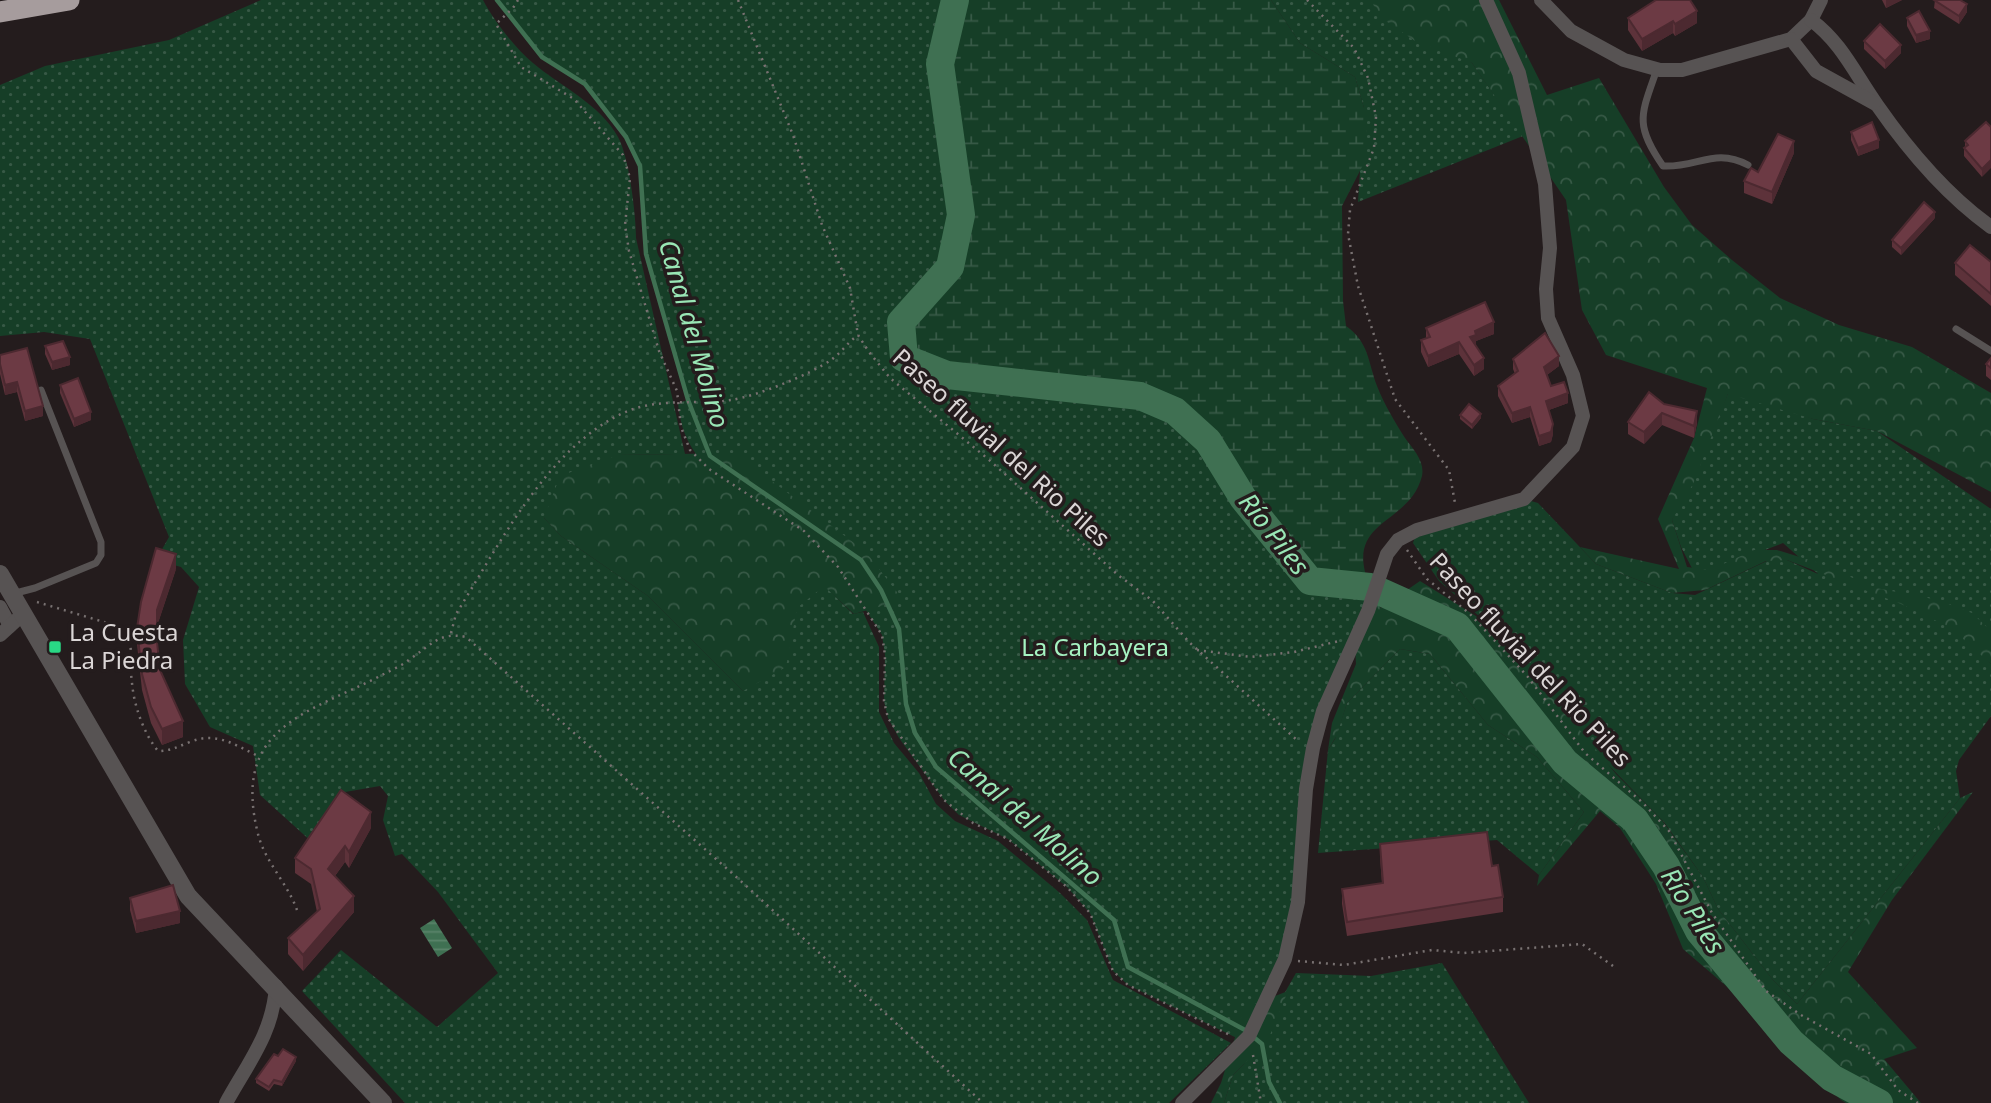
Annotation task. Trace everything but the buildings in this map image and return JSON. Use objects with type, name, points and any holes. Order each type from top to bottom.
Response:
[{"type":"highway","points":[[23,8],[52,0]]},
{"type":"highway","points":[[0,12],[69,0]]},
{"type":"street","points":[[1182,1103],[1249,1036],[1284,959],[1298,902],[1306,789],[1313,748],[1323,711],[1368,611],[1387,554],[1398,540],[1417,530],[1524,499],[1573,447],[1583,416],[1573,375],[1548,318],[1546,289],[1550,248],[1545,184],[1519,73],[1486,0]]},
{"type":"street","points":[[1541,0],[1572,31],[1624,60],[1657,69],[1682,70],[1791,39],[1811,20],[1821,0]]},
{"type":"street","points":[[1811,20],[1832,35],[1876,104],[1958,203],[1991,227]]},
{"type":"street","points":[[1791,39],[1816,71],[1876,104]]},
{"type":"street","points":[[0,574],[10,613],[188,896],[276,986],[383,1103]]},
{"type":"street","points":[[226,1103],[268,1030],[274,1012],[276,986]]},
{"type":"lane","points":[[1657,69],[1641,119],[1646,142],[1663,166],[1679,167],[1711,158],[1732,156],[1748,165]]},
{"type":"lane","points":[[1956,328],[1991,351]]},
{"type":"lane","points":[[10,613],[35,588],[96,563],[101,555],[101,542],[41,390]]},
{"type":"path","points":[[517,0],[513,8],[501,17],[496,28],[520,67],[573,99],[609,136],[628,164],[631,191],[625,225],[629,251],[659,351],[677,391],[681,427],[690,450],[709,469],[804,531],[838,567],[874,620],[885,655],[884,701],[888,718],[944,800],[973,823],[1008,839],[1067,887],[1090,913],[1114,971],[1128,985],[1249,1036],[1261,1103]]},
{"type":"path","name":"Paseo fluvial del Rio Piles","points":[[738,0],[793,135],[822,225],[850,288],[858,335],[890,378],[988,459],[1118,575],[1153,601],[1197,650],[1301,744],[1313,748]]},
{"type":"path","points":[[1307,0],[1353,48],[1368,78],[1376,117],[1374,148],[1350,211],[1348,234],[1358,286],[1395,399],[1449,470],[1457,517]]},
{"type":"path","points":[[451,634],[456,614],[529,499],[562,459],[592,432],[620,414],[644,405],[733,400],[784,382],[831,360],[858,335]]},
{"type":"path","name":"Paseo fluvial del Rio Piles","points":[[1398,540],[1427,579],[1470,614],[1528,677],[1585,753],[1643,803],[1669,831],[1712,914],[1766,991],[1801,1015],[1871,1054],[1898,1090],[1918,1103]]},
{"type":"path","points":[[10,613],[42,601],[124,628],[130,637],[135,703],[151,743],[158,751],[170,751],[208,736],[225,740],[258,756]]},
{"type":"path","points":[[297,910],[291,892],[258,835],[254,778],[258,756],[271,738],[293,719],[409,661],[435,640],[451,634],[466,637],[744,883],[983,1103]]},
{"type":"path","points":[[1197,650],[1251,657],[1294,652],[1356,638]]},
{"type":"path","points":[[1284,959],[1344,965],[1432,950],[1464,953],[1582,944],[1613,966]]},
{"type":"green space","points":[[261,0],[483,0],[505,34],[526,57],[590,105],[610,125],[622,146],[629,171],[636,238],[685,454],[619,455],[544,518],[561,536],[648,596],[743,691],[795,603],[824,585],[853,614],[863,612],[879,647],[879,712],[894,743],[919,773],[936,804],[955,821],[998,841],[1060,893],[1087,920],[1113,980],[1231,1043],[1169,1103],[405,1103],[302,991],[341,950],[437,1027],[498,973],[438,892],[402,854],[395,856],[383,820],[388,796],[380,786],[345,792],[313,843],[260,795],[253,746],[210,727],[185,684],[183,640],[199,587],[181,567],[156,560],[169,537],[90,339],[44,332],[0,336],[0,85],[45,66],[169,40]]},
{"type":"green space","name":"La Carbayera","points":[[497,0],[955,0],[940,64],[961,215],[950,267],[901,322],[1046,388],[1140,396],[1175,411],[1208,441],[1243,498],[1260,516],[1370,587],[1323,711],[1286,954],[1245,1042],[1128,985],[1113,971],[1090,913],[1067,887],[1008,839],[959,815],[944,800],[899,738],[888,718],[884,701],[885,655],[882,635],[838,567],[709,469],[687,439],[678,403],[688,400],[646,254],[640,166],[626,137],[585,84],[542,57]]},
{"type":"green space","points":[[955,0],[1271,0],[1300,43],[1355,77],[1367,118],[1365,161],[1342,206],[1343,301],[1346,326],[1364,346],[1383,399],[1422,465],[1422,476],[1415,493],[1371,535],[1364,548],[1364,565],[1370,587],[1310,581],[1243,498],[1208,441],[1175,411],[1140,396],[947,375],[904,358],[901,322],[950,267],[961,215],[940,64]]},
{"type":"green space","points":[[1271,0],[1373,0],[1472,63],[1523,136],[1358,202],[1364,108],[1355,77],[1300,43]]},
{"type":"green space","points":[[1370,0],[1499,0],[1547,95],[1599,78],[1664,187],[1692,225],[1732,260],[1780,298],[1839,325],[1912,347],[1991,393],[1991,492],[1877,431],[1813,419],[1728,394],[1693,484],[1672,520],[1687,567],[1710,570],[1754,550],[1777,550],[1816,562],[1876,588],[1938,600],[1972,613],[1991,631],[1991,664],[1951,628],[1901,604],[1787,560],[1766,561],[1705,590],[1672,593],[1596,564],[1580,547],[1679,569],[1658,519],[1694,438],[1707,388],[1606,355],[1582,310],[1566,200],[1472,63],[1415,41],[1383,19]]},
{"type":"green space","points":[[1748,393],[1813,419],[1877,431],[1991,509],[1991,648],[1954,622],[1991,664],[1991,716],[1959,760],[1956,771],[1960,798],[1797,1004],[1773,980],[1718,909],[1703,877],[1664,822],[1586,742],[1539,681],[1487,623],[1439,581],[1413,543],[1417,530],[1524,499],[1538,503],[1596,564],[1672,593],[1695,595],[1769,560],[1787,560],[1818,574],[1783,543],[1696,576],[1681,547],[1672,520],[1728,394]]},
{"type":"green space","points":[[735,453],[866,552],[903,600],[854,614],[824,586],[797,608],[786,667],[743,691],[648,596],[561,536],[544,518],[560,476],[618,455]]},
{"type":"green space","points":[[1420,581],[1487,623],[1542,684],[1616,774],[1661,819],[1703,877],[1718,909],[1773,980],[1797,1004],[1960,798],[1973,792],[1892,900],[1848,972],[1917,1048],[1884,1059],[1921,1103],[1846,1103],[1841,1100],[1725,985],[1683,949],[1656,884],[1620,828],[1600,811],[1537,886],[1539,875],[1584,812],[1537,757],[1488,725],[1430,654],[1400,649],[1347,703],[1337,735],[1328,750],[1332,723],[1356,664],[1355,646],[1370,587],[1381,608]]},
{"type":"green space","points":[[1400,649],[1430,654],[1488,725],[1537,757],[1584,812],[1539,875],[1497,840],[1318,853],[1328,750],[1335,739],[1347,703]]},
{"type":"green space","points":[[1442,963],[1529,1103],[1224,1103],[1233,1075],[1244,1064],[1296,973],[1371,976]]},
{"type":"green space","points":[[1288,991],[1268,1040],[1233,1075],[1224,1103],[1211,1103],[1221,1083],[1244,1008]]},
{"type":"shaded area","points":[[434,919],[452,948],[438,957],[420,928]]},
{"type":"waterway","name":"Canal del Molino","points":[[497,0],[542,57],[585,84],[626,137],[640,166],[646,254],[688,400],[710,456],[861,560],[881,590],[899,629],[906,704],[915,733],[936,767],[1114,920],[1128,967],[1245,1030],[1262,1044],[1269,1082],[1280,1103]]},
{"type":"waterway","name":"Río Piles","points":[[955,0],[940,64],[961,215],[950,267],[901,322],[904,358],[947,375],[1140,396],[1175,411],[1208,441],[1243,498],[1310,581],[1370,587],[1457,626],[1565,762],[1635,820],[1666,866],[1699,931],[1791,1042],[1832,1078],[1879,1103]]},
{"type":"place","name":"La Cuesta La Piedra","points":[[55,647]]}]
